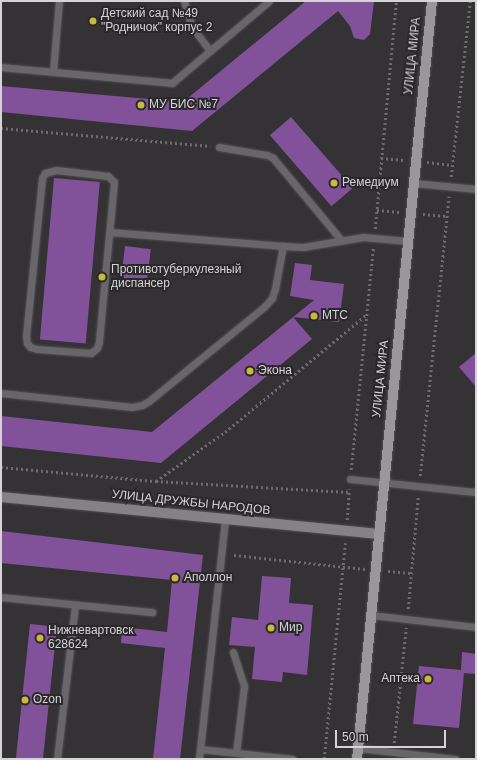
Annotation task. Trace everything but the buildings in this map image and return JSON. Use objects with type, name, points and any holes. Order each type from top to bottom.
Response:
[{"type":"main road","name":"УЛИЦА МИРА","points":[[357,759],[432,1]]},
{"type":"street","name":"УЛИЦА ДРУЖБЫ НАРОДОВ","points":[[1,497],[379,534]]},
{"type":"lane","points":[[52,72],[59,1]]},
{"type":"lane","points":[[184,1],[192,27],[210,51]]},
{"type":"lane","points":[[1,67],[172,83],[269,1]]},
{"type":"lane","points":[[219,147],[267,155],[273,158],[341,240]]},
{"type":"lane","points":[[56,170],[108,176],[112,178],[115,186],[110,232],[99,342],[97,348],[91,353],[84,354],[30,347],[27,343],[26,336],[42,178],[46,173],[56,170]]},
{"type":"lane","points":[[414,183],[476,189]]},
{"type":"lane","points":[[110,232],[303,247],[341,240],[374,237],[408,241]]},
{"type":"lane","points":[[1,393],[132,407],[142,405],[150,401],[264,307],[276,289],[283,246]]},
{"type":"lane","points":[[350,479],[476,492]]},
{"type":"lane","points":[[199,759],[225,520]]},
{"type":"lane","points":[[1,597],[152,612]]},
{"type":"lane","points":[[58,759],[75,605]]},
{"type":"lane","points":[[371,616],[476,627]]},
{"type":"lane","points":[[233,652],[244,686],[236,753]]},
{"type":"lane","points":[[358,748],[393,752],[408,756],[455,759]]},
{"type":"lane","points":[[200,749],[292,759]]},
{"type":"path","points":[[324,759],[396,1]]},
{"type":"path","points":[[393,752],[419,486],[470,1]]},
{"type":"path","points":[[1,128],[219,147]]},
{"type":"path","points":[[156,481],[225,432],[367,314]]},
{"type":"path","points":[[1,467],[156,481],[349,492]]},
{"type":"path","points":[[234,555],[411,573]]},
{"type":"place","name":"Детский сад №49 \"Родничок\" корпус 2","points":[[93,21]]},
{"type":"place","name":"МУ БИС №7","points":[[141,105]]},
{"type":"place","name":"Ремедиум","points":[[334,183]]},
{"type":"place","name":"Противотуберкулезный диспансер","points":[[102,277]]},
{"type":"place","name":"МТС","points":[[314,316]]},
{"type":"place","name":"Экона","points":[[250,371]]},
{"type":"place","name":"Аполлон","points":[[175,578]]},
{"type":"place","name":"Мир","points":[[271,628]]},
{"type":"place","name":"Нижневартовск 628624","points":[[40,638]]},
{"type":"place","name":"Аптека","points":[[428,679]]},
{"type":"place","name":"Ozon","points":[[25,700]]}]
